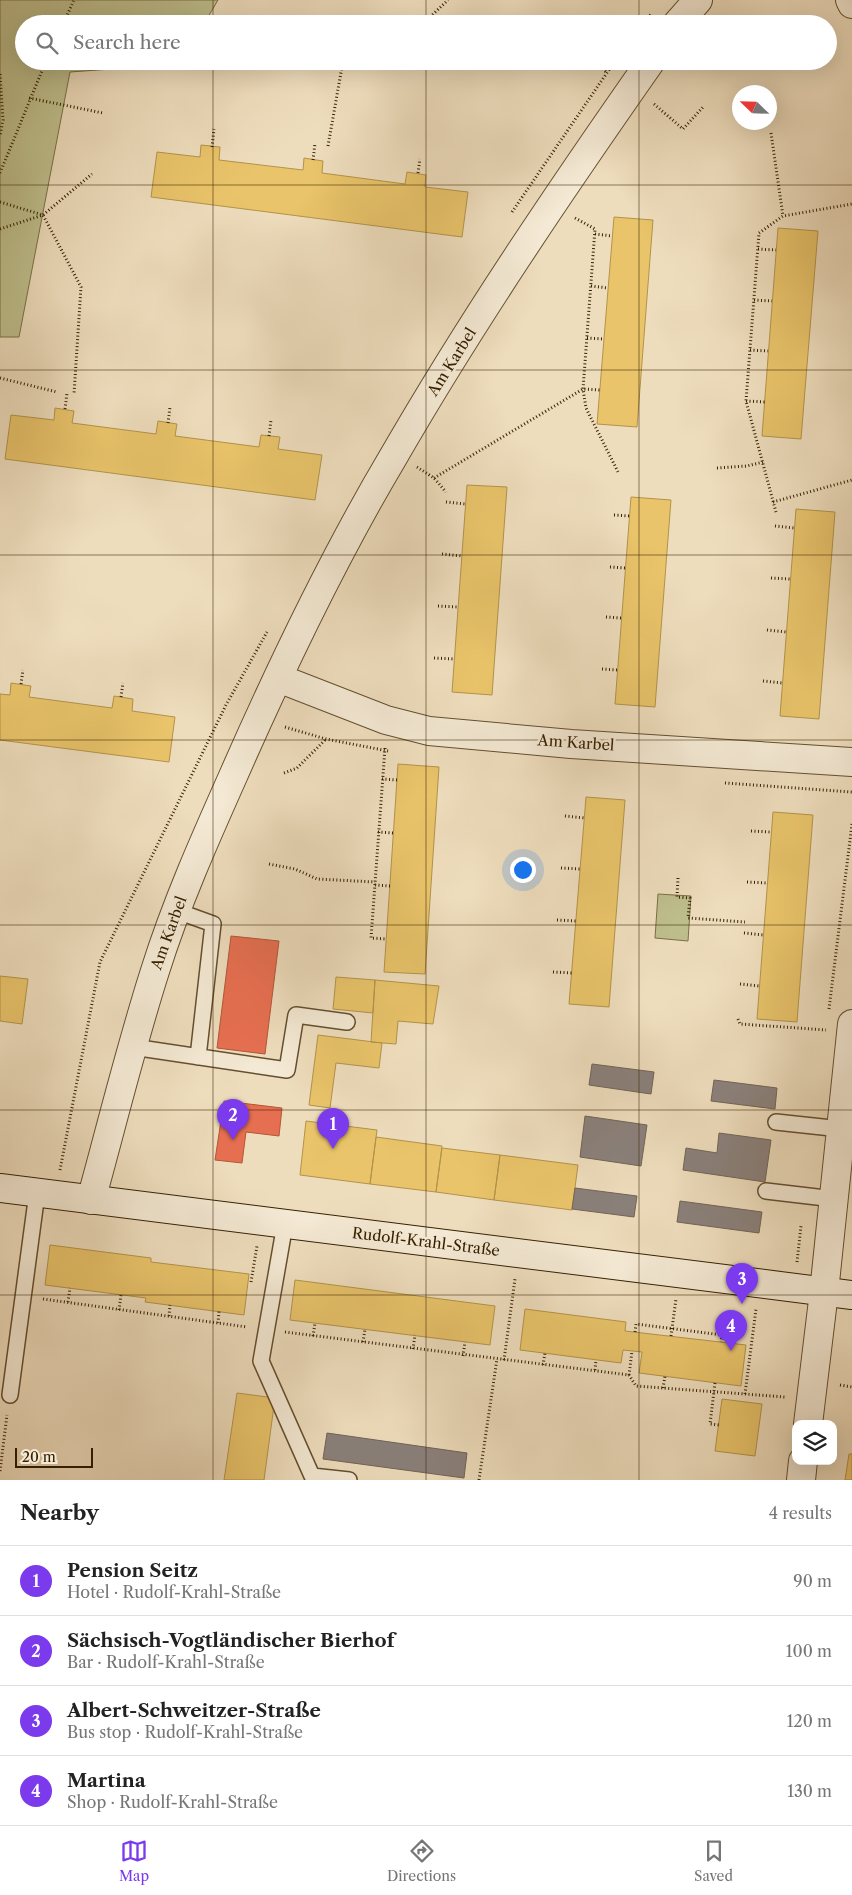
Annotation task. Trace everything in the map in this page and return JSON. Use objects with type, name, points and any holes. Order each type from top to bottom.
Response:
[{"type":"street","points":[[685,15],[698,0]]},
{"type":"street","name":"Am Karbel","points":[[91,1200],[155,971],[177,912],[230,782],[325,581],[391,459],[551,204],[645,70]]},
{"type":"street","name":"Am Karbel","points":[[278,678],[386,720],[429,731],[542,741],[852,762]]},
{"type":"street","points":[[808,1420],[841,1130],[839,1027]]},
{"type":"street","name":"Rudolf-Krahl-Straße","points":[[0,1188],[852,1295]]},
{"type":"street","points":[[800,1480],[802,1465]]},
{"type":"lane","points":[[177,912],[213,924],[198,1057]]},
{"type":"lane","points":[[133,1047],[287,1070],[296,1015],[347,1022]]},
{"type":"lane","points":[[776,1122],[841,1130]]},
{"type":"lane","points":[[766,1192],[834,1199]]},
{"type":"lane","points":[[10,1395],[23,1297],[46,1194]]},
{"type":"lane","points":[[285,1224],[261,1361],[312,1476],[349,1480]]},
{"type":"path","points":[[67,15],[74,0]]},
{"type":"path","points":[[432,15],[448,0]]},
{"type":"path","points":[[0,173],[42,70]]},
{"type":"path","points":[[328,146],[341,70]]},
{"type":"path","points":[[603,70],[606,73]]},
{"type":"path","points":[[0,74],[2,120],[0,136]]},
{"type":"path","points":[[634,86],[683,129],[704,106]]},
{"type":"path","points":[[29,98],[103,113]]},
{"type":"path","points":[[212,146],[214,129]]},
{"type":"path","points":[[771,134],[784,216]]},
{"type":"path","points":[[313,160],[315,144]]},
{"type":"path","points":[[418,173],[420,159]]},
{"type":"path","points":[[0,229],[43,215],[92,174]]},
{"type":"path","points":[[0,202],[43,215],[81,286],[74,394]]},
{"type":"path","points":[[551,204],[595,229],[583,389],[586,408],[618,472]]},
{"type":"path","points":[[776,512],[746,401],[760,233],[784,216],[852,204]]},
{"type":"path","points":[[595,234],[612,236]]},
{"type":"path","points":[[758,249],[776,250]]},
{"type":"path","points":[[591,286],[608,288]]},
{"type":"path","points":[[754,300],[772,301]]},
{"type":"path","points":[[587,338],[604,339]]},
{"type":"path","points":[[750,350],[768,351]]},
{"type":"path","points":[[0,378],[57,392]]},
{"type":"path","points":[[434,478],[583,389],[600,390]]},
{"type":"path","points":[[65,409],[67,393]]},
{"type":"path","points":[[746,401],[765,402]]},
{"type":"path","points":[[168,423],[170,407]]},
{"type":"path","points":[[269,436],[271,420]]},
{"type":"path","points":[[391,459],[416,466],[434,478],[446,492]]},
{"type":"path","points":[[717,468],[747,466],[763,462]]},
{"type":"path","points":[[773,502],[852,480]]},
{"type":"path","points":[[446,502],[465,504]]},
{"type":"path","points":[[614,515],[630,516]]},
{"type":"path","points":[[775,526],[794,528]]},
{"type":"path","points":[[442,554],[462,556]]},
{"type":"path","points":[[610,567],[625,568]]},
{"type":"path","points":[[771,578],[790,579]]},
{"type":"path","points":[[438,606],[458,607]]},
{"type":"path","points":[[606,617],[622,618]]},
{"type":"path","points":[[767,630],[786,632]]},
{"type":"path","points":[[434,658],[455,659]]},
{"type":"path","points":[[602,669],[618,670]]},
{"type":"path","points":[[21,684],[23,670]]},
{"type":"path","points":[[763,681],[782,683]]},
{"type":"path","points":[[121,697],[123,683]]},
{"type":"path","points":[[386,720],[371,938],[386,939]]},
{"type":"path","points":[[284,773],[297,768],[326,739]]},
{"type":"path","points":[[382,779],[398,780]]},
{"type":"path","points":[[565,816],[584,818]]},
{"type":"path","points":[[751,831],[771,832]]},
{"type":"path","points":[[378,832],[394,833]]},
{"type":"path","points":[[268,864],[295,869],[317,879],[390,886]]},
{"type":"path","points":[[561,868],[580,869]]},
{"type":"path","points":[[678,878],[677,897],[690,898],[688,918],[745,922]]},
{"type":"path","points":[[747,882],[767,883]]},
{"type":"path","points":[[557,920],[576,921]]},
{"type":"path","points":[[744,933],[763,935]]},
{"type":"path","points":[[46,1194],[100,962]]},
{"type":"path","points":[[552,972],[572,973]]},
{"type":"path","points":[[740,984],[760,986]]},
{"type":"path","points":[[738,1019],[740,1024],[839,1027]]},
{"type":"path","points":[[671,1336],[679,1273]]},
{"type":"path","points":[[68,1303],[70,1288]]},
{"type":"path","points":[[504,1360],[514,1288]]},
{"type":"path","points":[[119,1310],[121,1295]]},
{"type":"path","points":[[23,1297],[463,1356],[629,1375]]},
{"type":"path","points":[[169,1316],[170,1305]]},
{"type":"path","points":[[218,1323],[219,1311]]},
{"type":"path","points":[[313,1336],[315,1323]]},
{"type":"path","points":[[635,1332],[636,1324],[722,1335],[721,1342]]},
{"type":"path","points":[[363,1342],[365,1329]]},
{"type":"path","points":[[745,1394],[753,1330]]},
{"type":"path","points":[[413,1349],[415,1336]]},
{"type":"path","points":[[463,1356],[465,1342]]},
{"type":"path","points":[[632,1351],[629,1375],[636,1386],[765,1395]]},
{"type":"path","points":[[543,1364],[544,1353]]},
{"type":"path","points":[[745,1354],[750,1354]]},
{"type":"path","points":[[479,1480],[497,1359]]},
{"type":"path","points":[[595,1370],[596,1360]]},
{"type":"path","points":[[664,1388],[665,1376]]},
{"type":"path","points":[[715,1383],[710,1424],[718,1425]]},
{"type":"path","points":[[0,1471],[6,1427]]},
{"type":"green space","points":[[0,0],[218,0],[209,15],[15,15],[15,70],[98,70],[70,72],[19,337],[0,337]]},
{"type":"green space","points":[[658,894],[691,896],[688,941],[655,938]]},
{"type":"building: Homes","points":[[201,145],[220,147],[219,160],[303,170],[304,158],[323,161],[322,173],[405,184],[407,172],[426,175],[425,187],[468,192],[462,237],[151,197],[157,152],[200,157]]},
{"type":"building: Homes","points":[[614,217],[653,220],[637,427],[597,424]]},
{"type":"building: Homes","points":[[778,228],[818,231],[801,439],[762,436]]},
{"type":"building: Homes","points":[[55,408],[74,411],[72,423],[156,434],[158,421],[177,424],[175,436],[259,447],[261,435],[280,437],[278,449],[322,455],[315,500],[5,459],[11,415],[54,420]]},
{"type":"building: Homes","points":[[467,485],[507,487],[492,695],[452,692]]},
{"type":"building: Homes","points":[[631,497],[671,500],[655,707],[615,704]]},
{"type":"building: Homes","points":[[796,509],[835,512],[819,719],[780,716]]},
{"type":"building: Homes","points":[[11,683],[31,686],[29,697],[112,708],[114,696],[133,699],[132,711],[175,717],[169,762],[0,740],[0,694],[10,695]]},
{"type":"building: Homes","points":[[398,764],[439,767],[425,974],[384,972]]},
{"type":"building: Homes","points":[[586,797],[625,800],[609,1007],[569,1004]]},
{"type":"building: Homes","points":[[773,812],[813,815],[797,1022],[757,1019]]},
{"type":"building: Homes","points":[[0,976],[28,979],[22,1024],[0,1021]]},
{"type":"building: Homes","points":[[336,977],[375,980],[373,1013],[333,1009]]},
{"type":"building: Homes","points":[[375,980],[439,986],[433,1024],[398,1021],[396,1044],[371,1042]]},
{"type":"building: Homes","points":[[318,1035],[382,1043],[379,1068],[336,1063],[330,1108],[309,1105]]},
{"type":"building: Homes","points":[[306,1121],[377,1130],[370,1184],[300,1175]]},
{"type":"building: Homes","points":[[376,1137],[442,1146],[436,1192],[370,1184]]},
{"type":"building: Homes","points":[[442,1148],[500,1155],[494,1200],[436,1192]]},
{"type":"building: Homes","points":[[500,1155],[578,1165],[572,1210],[494,1200]]},
{"type":"building: Homes","points":[[50,1245],[151,1258],[151,1262],[249,1274],[244,1315],[145,1302],[146,1298],[45,1285]]},
{"type":"building: Homes","points":[[295,1280],[495,1306],[490,1345],[290,1320]]},
{"type":"building: Homes","points":[[525,1309],[626,1322],[625,1331],[746,1345],[741,1386],[639,1373],[642,1352],[623,1350],[621,1363],[520,1350]]},
{"type":"building: Homes","points":[[237,1393],[275,1398],[264,1480],[224,1480]]},
{"type":"building: Homes","points":[[722,1399],[762,1404],[755,1456],[715,1451]]},
{"type":"building: Homes","points":[[849,1454],[852,1454],[852,1480],[845,1480]]},
{"type":"building: Shops","points":[[231,936],[279,941],[265,1054],[217,1048]]},
{"type":"building: Shops","points":[[224,1101],[282,1108],[279,1136],[246,1132],[242,1163],[215,1160]]},
{"type":"building: Industry","points":[[592,1064],[654,1072],[651,1094],[589,1085]]},
{"type":"building: Industry","points":[[714,1080],[777,1088],[775,1109],[711,1101]]},
{"type":"building: Industry","points":[[585,1116],[647,1125],[641,1166],[580,1157]]},
{"type":"building: Industry","points":[[719,1133],[771,1140],[765,1182],[683,1170],[686,1148],[717,1153]]},
{"type":"building: Industry","points":[[575,1188],[637,1196],[634,1217],[572,1209]]},
{"type":"building: Industry","points":[[680,1201],[762,1212],[759,1233],[677,1222]]},
{"type":"building: Industry","points":[[327,1433],[467,1453],[464,1478],[323,1459]]},
{"type":"place","name":"Sächsisch-Vogtländischer Bierhof","points":[[233,1140]]},
{"type":"place","name":"Pension Seitz","points":[[333,1149]]},
{"type":"place","name":"Albert-Schweitzer-Straße","points":[[742,1304]]},
{"type":"place","name":"Martina","points":[[731,1351]]}]
